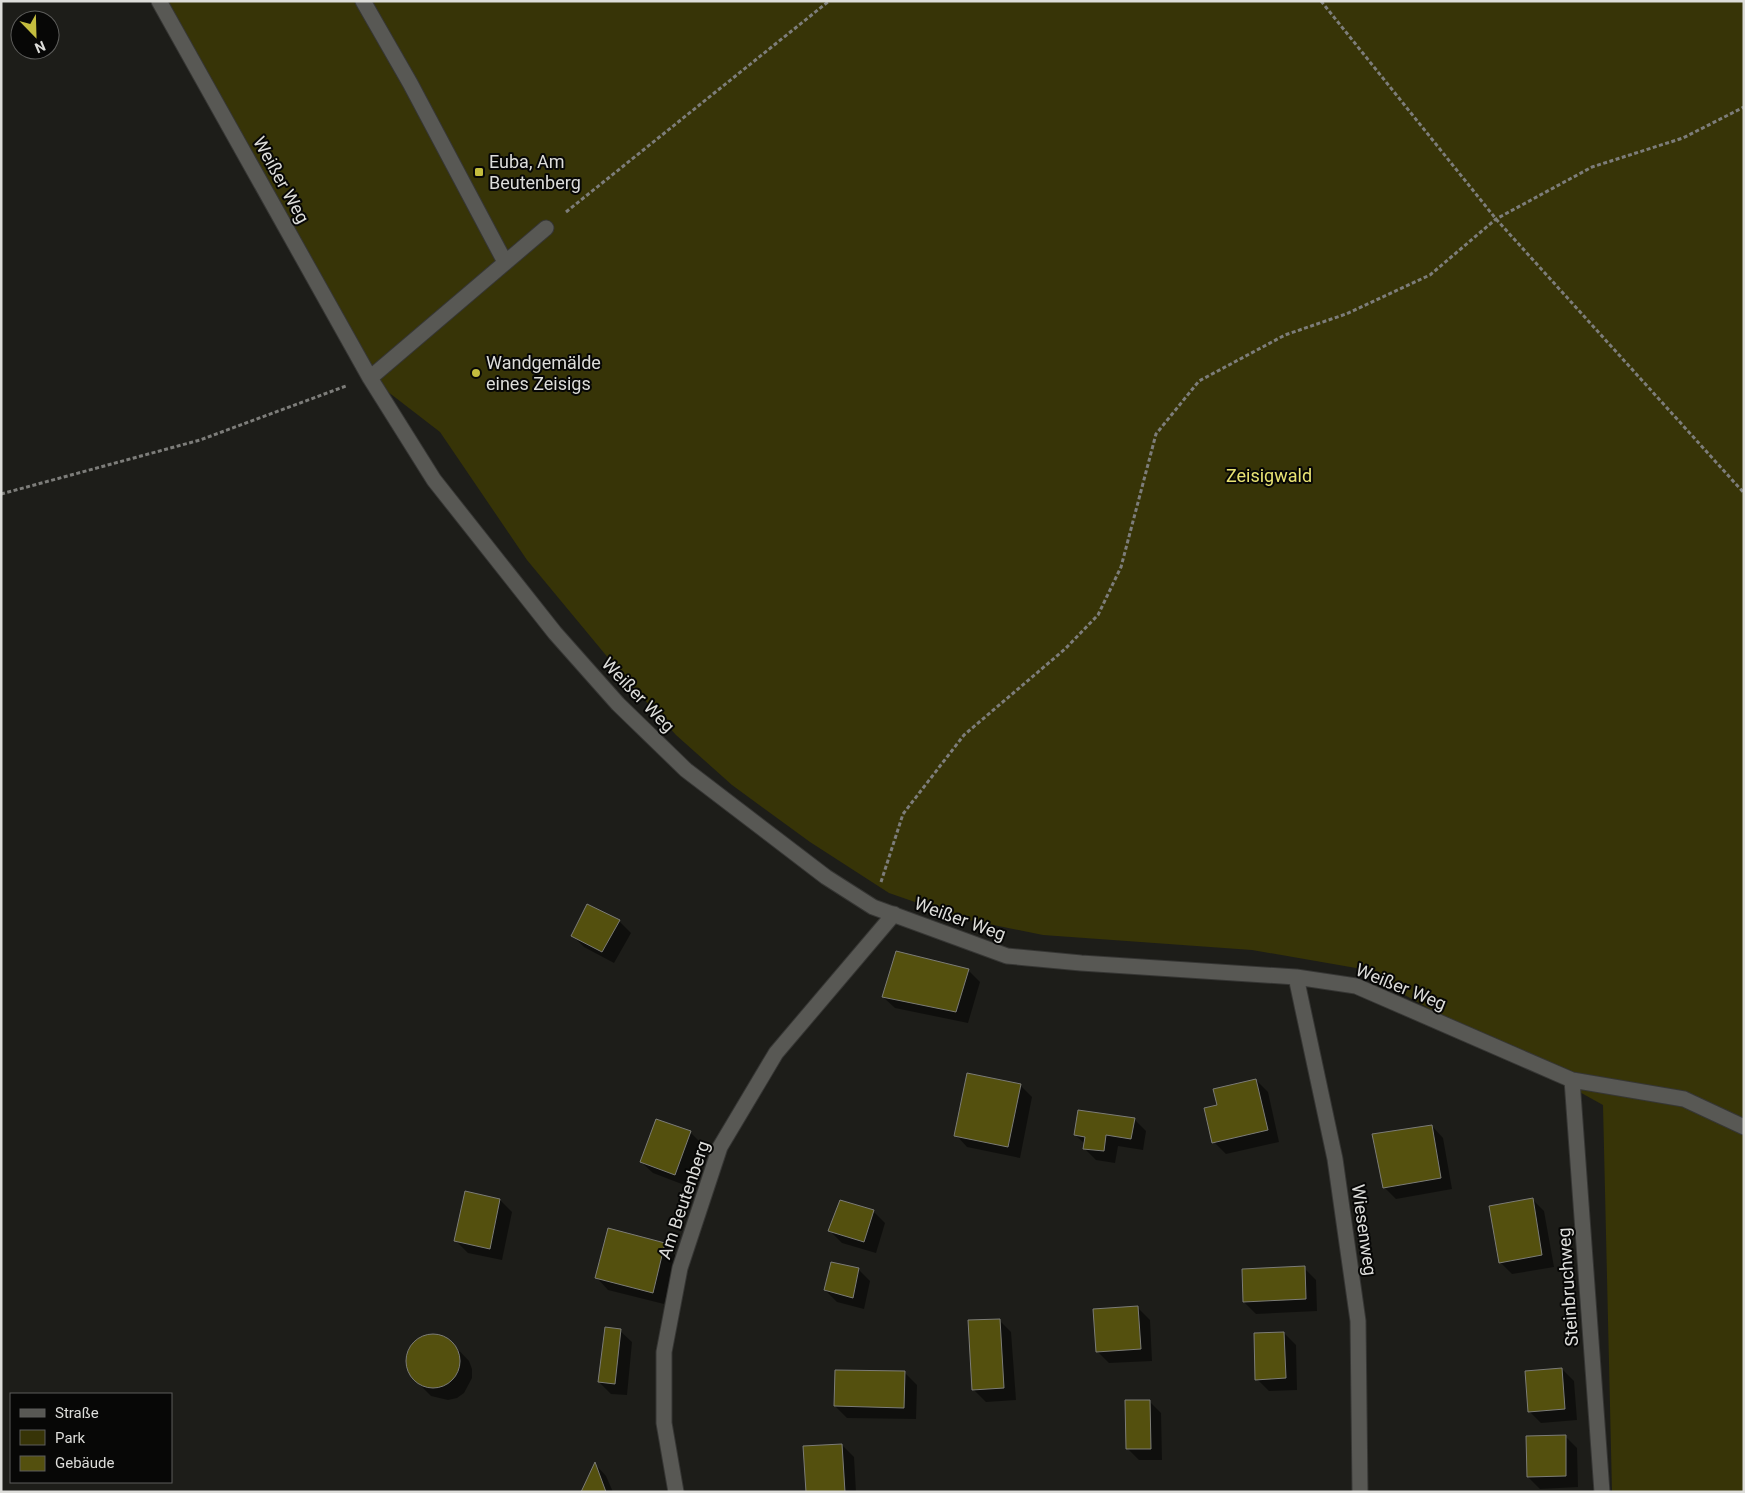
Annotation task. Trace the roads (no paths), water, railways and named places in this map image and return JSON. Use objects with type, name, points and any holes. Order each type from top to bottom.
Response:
[{"type":"street","name":"Weißer Weg","points":[[159,1],[370,378],[434,480],[555,633],[618,704],[686,770],[826,877],[873,907],[1007,956],[1081,963],[1296,977],[1356,986],[1572,1080],[1684,1099],[1744,1126]]},
{"type":"street","points":[[363,1],[423,108],[505,262]]},
{"type":"street","points":[[370,378],[546,228]]},
{"type":"street","name":"Am Beutenberg","points":[[676,1492],[664,1423],[664,1352],[680,1268],[720,1147],[776,1053],[894,914]]},
{"type":"street","name":"Wiesenweg","points":[[1296,977],[1335,1159],[1358,1321],[1360,1492]]},
{"type":"street","name":"Steinbruchweg","points":[[1572,1080],[1602,1492]]},
{"type":"place","name":"Euba, Am Beutenberg","points":[[479,172]]},
{"type":"place","name":"Wandgemälde eines Zeisigs","points":[[476,373]]},
{"type":"park label","name":"Zeisigwald","points":[[1269,476]]}]
